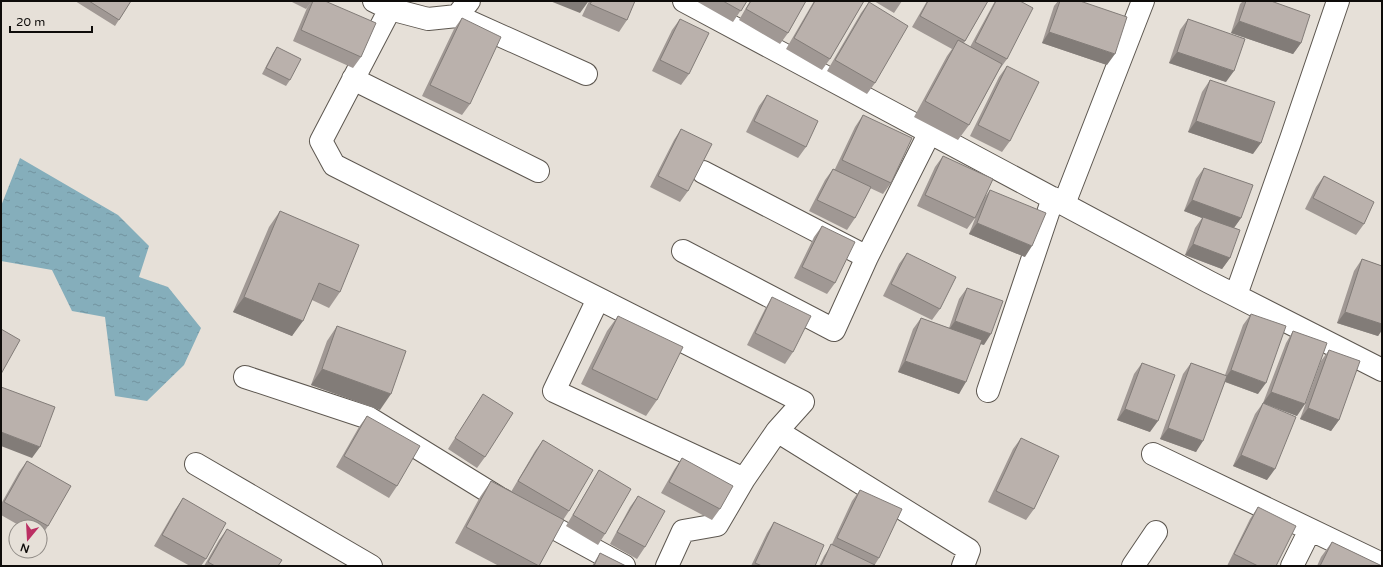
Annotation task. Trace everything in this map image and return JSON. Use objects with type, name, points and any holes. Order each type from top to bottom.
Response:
[{"type":"street","points":[[684,1],[1058,201],[1382,370]]},
{"type":"street","points":[[988,391],[1058,201],[1143,1]]},
{"type":"street","points":[[1236,295],[1338,1]]},
{"type":"street","points":[[586,74],[463,9],[428,19],[382,5],[353,79],[321,141],[334,165],[803,402],[777,431],[744,479],[717,525],[683,531],[667,566]]},
{"type":"street","points":[[353,79],[538,171]]},
{"type":"street","points":[[683,251],[834,330],[867,257],[930,132]]},
{"type":"street","points":[[703,172],[867,257]]},
{"type":"street","points":[[598,299],[554,391],[744,479]]},
{"type":"street","points":[[245,377],[369,418],[499,498],[624,566]]},
{"type":"street","points":[[777,431],[970,550],[963,566]]},
{"type":"street","points":[[1154,454],[1382,564]]},
{"type":"street","points":[[196,464],[371,566]]},
{"type":"street","points":[[1292,566],[1310,530]]},
{"type":"street","points":[[1133,566],[1156,532]]},
{"type":"water","points":[[20,158],[118,215],[149,246],[139,277],[168,287],[201,328],[184,365],[147,401],[115,396],[105,317],[72,311],[52,270],[1,261],[1,206]]},
{"type":"building","points":[[89,1],[131,1],[119,20]]},
{"type":"building","points":[[313,1],[325,1],[376,23],[361,57],[301,30]]},
{"type":"building","points":[[592,1],[635,1],[627,20],[590,4]]},
{"type":"building","points":[[723,1],[747,1],[741,11]]},
{"type":"building","points":[[751,1],[806,1],[788,33],[746,9]]},
{"type":"building","points":[[815,1],[864,1],[830,59],[794,38]]},
{"type":"building","points":[[928,1],[988,1],[965,41],[920,16]]},
{"type":"building","points":[[996,1],[1020,1],[1033,8],[1007,59],[975,42]]},
{"type":"building","points":[[1060,1],[1080,1],[1127,17],[1115,54],[1049,32]]},
{"type":"building","points":[[1246,1],[1271,1],[1310,15],[1301,43],[1239,21]]},
{"type":"building","points":[[869,2],[908,26],[875,83],[835,60]]},
{"type":"building","points":[[462,18],[501,37],[470,104],[430,85]]},
{"type":"building","points":[[680,19],[709,33],[689,74],[660,60]]},
{"type":"building","points":[[1188,19],[1245,39],[1234,71],[1177,52]]},
{"type":"building","points":[[958,40],[1002,64],[969,125],[925,101]]},
{"type":"building","points":[[277,47],[301,59],[290,80],[266,68]]},
{"type":"building","points":[[1007,66],[1039,82],[1010,141],[978,125]]},
{"type":"building","points":[[1210,80],[1275,102],[1261,143],[1196,121]]},
{"type":"building","points":[[767,95],[818,121],[806,147],[754,121]]},
{"type":"building","points":[[863,115],[912,138],[891,183],[842,160]]},
{"type":"building","points":[[681,129],[712,144],[688,191],[658,176]]},
{"type":"building","points":[[943,156],[993,179],[975,218],[925,195]]},
{"type":"building","points":[[1204,168],[1253,185],[1241,218],[1192,200]]},
{"type":"building","points":[[833,169],[871,187],[855,218],[817,200]]},
{"type":"building","points":[[1324,176],[1374,202],[1364,224],[1313,198]]},
{"type":"building","points":[[990,190],[1046,213],[1032,246],[977,223]]},
{"type":"building","points":[[280,211],[359,245],[340,292],[319,283],[303,321],[244,297]]},
{"type":"building","points":[[1203,217],[1240,230],[1230,258],[1193,244]]},
{"type":"building","points":[[822,226],[855,242],[835,283],[802,267]]},
{"type":"building","points":[[907,253],[956,277],[940,309],[891,284]]},
{"type":"building","points":[[1362,259],[1382,266],[1382,324],[1345,312]]},
{"type":"building","points":[[967,288],[1003,301],[991,334],[955,321]]},
{"type":"building","points":[[772,297],[811,316],[793,352],[755,333]]},
{"type":"building","points":[[1251,314],[1286,326],[1266,383],[1231,370]]},
{"type":"building","points":[[618,316],[683,347],[657,400],[592,369]]},
{"type":"building","points":[[921,318],[982,340],[966,382],[905,361]]},
{"type":"building","points":[[337,326],[406,351],[391,394],[322,369]]},
{"type":"building","points":[[1,329],[20,340],[1,374]]},
{"type":"building","points":[[1293,331],[1327,343],[1305,404],[1271,392]]},
{"type":"building","points":[[1329,350],[1360,361],[1339,420],[1308,408]]},
{"type":"building","points":[[1142,363],[1175,375],[1158,421],[1125,409]]},
{"type":"building","points":[[1191,363],[1227,376],[1203,441],[1168,428]]},
{"type":"building","points":[[1,387],[55,407],[40,447],[1,432]]},
{"type":"building","points":[[483,394],[513,413],[485,457],[455,438]]},
{"type":"building","points":[[1263,403],[1296,417],[1275,469],[1241,455]]},
{"type":"building","points":[[367,416],[420,446],[397,486],[344,456]]},
{"type":"building","points":[[1021,438],[1059,456],[1034,509],[996,491]]},
{"type":"building","points":[[543,440],[593,470],[569,511],[518,481]]},
{"type":"building","points":[[682,458],[733,486],[720,509],[669,482]]},
{"type":"building","points":[[27,461],[71,486],[48,526],[48,519],[35,519],[4,502]]},
{"type":"building","points":[[599,470],[631,489],[605,534],[573,515]]},
{"type":"building","points":[[491,481],[564,520],[539,566],[466,527]]},
{"type":"building","points":[[860,490],[902,509],[879,558],[837,538]]},
{"type":"building","points":[[638,496],[665,511],[645,547],[617,532]]},
{"type":"building","points":[[183,498],[226,523],[206,559],[162,535]]},
{"type":"building","points":[[1258,507],[1296,526],[1276,566],[1258,566],[1234,554]]},
{"type":"building","points":[[774,522],[824,545],[815,566],[762,566],[755,563]]},
{"type":"building","points":[[227,529],[282,560],[278,566],[215,566],[208,562]]},
{"type":"building","points":[[1332,542],[1382,566],[1320,566]]},
{"type":"building","points":[[831,544],[875,565],[821,566]]},
{"type":"building","points":[[600,553],[626,566],[594,566]]}]
